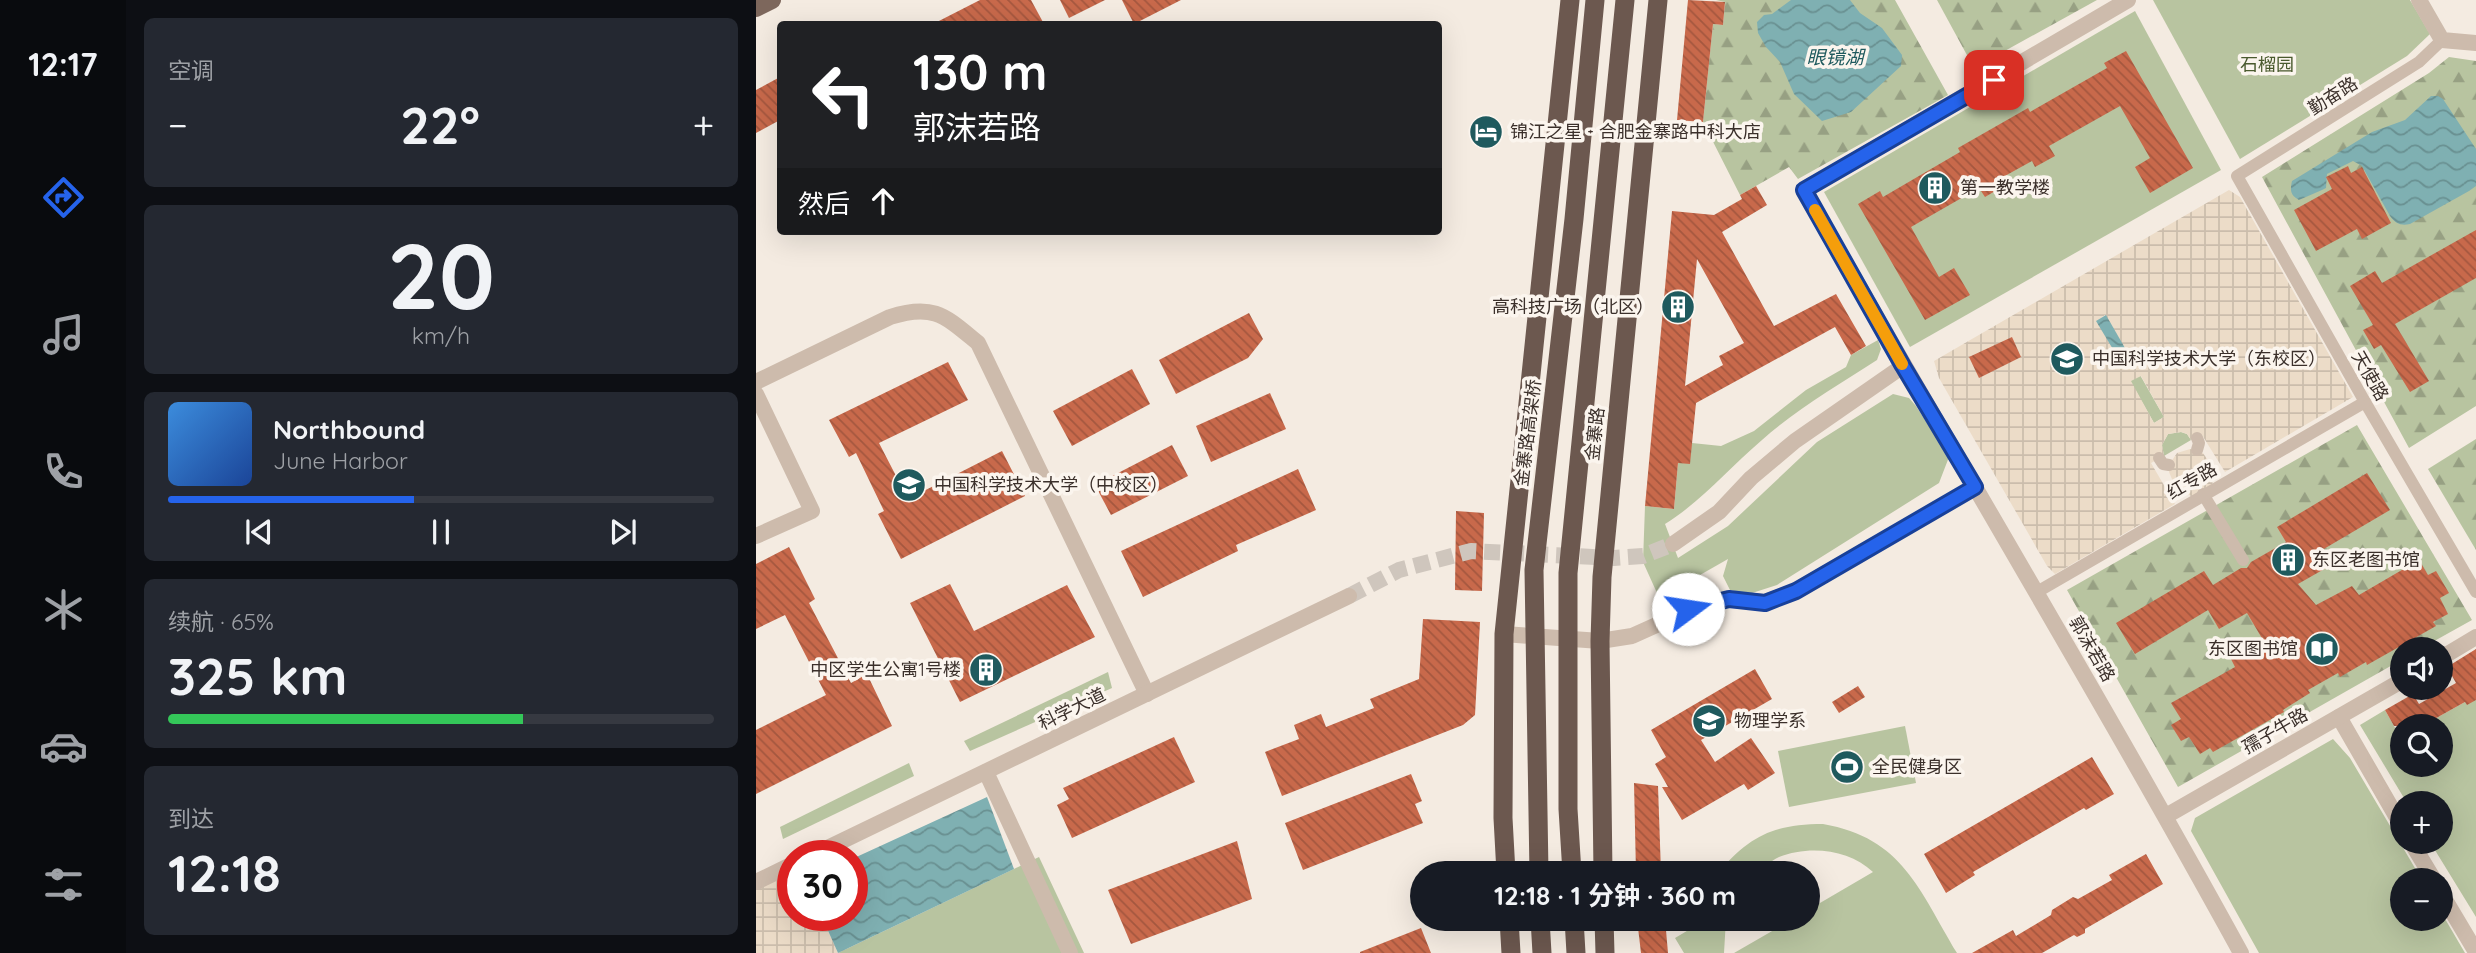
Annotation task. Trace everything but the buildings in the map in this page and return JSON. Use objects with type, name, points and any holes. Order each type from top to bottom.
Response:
[{"type":"highway","points":[[1505,861],[1504,634],[1570,0]]},
{"type":"highway","name":"金寨路高架桥","points":[[1539,861],[1534,570],[1595,0]]},
{"type":"highway","points":[[1571,861],[1568,809],[1567,573],[1625,0]]},
{"type":"highway","name":"金寨路","points":[[1603,861],[1600,641],[1607,519],[1658,0]]},
{"type":"highway","points":[[1510,931],[1511,953]]},
{"type":"highway","points":[[1541,931],[1542,953]]},
{"type":"highway","points":[[1575,931],[1576,953]]},
{"type":"highway","points":[[1604,931],[1605,953]]},
{"type":"main road","points":[[756,8],[772,0]]},
{"type":"street","name":"郭沫若路","points":[[2128,0],[1804,190],[1903,366],[2166,816],[2241,953]]},
{"type":"street","points":[[2419,0],[2442,40],[2476,43]]},
{"type":"street","name":"勤奋路","points":[[2237,176],[2419,62],[2442,40]]},
{"type":"street","name":"天使路","points":[[2237,176],[2476,592]]},
{"type":"street","points":[[756,382],[890,317],[911,310],[943,315],[978,343],[1147,694]]},
{"type":"street","points":[[1673,544],[1719,512],[1751,478],[1795,441],[1903,366]]},
{"type":"street","points":[[756,394],[812,511],[756,536]]},
{"type":"street","name":"红专路","points":[[2037,592],[2365,402]]},
{"type":"street","points":[[1688,609],[1729,599],[1765,603],[1796,591],[1975,487]]},
{"type":"street","points":[[2203,494],[2243,560]]},
{"type":"street","name":"科学大道","points":[[844,840],[1349,596]]},
{"type":"street","points":[[1504,634],[1600,641],[1632,636],[1672,618]]},
{"type":"street","points":[[2453,651],[2476,637]]},
{"type":"street","name":"孺子牛路","points":[[2166,816],[2390,688]]},
{"type":"street","points":[[2339,717],[2390,805]]},
{"type":"street","points":[[986,772],[1070,953]]},
{"type":"street","points":[[756,882],[777,872]]},
{"type":"street","points":[[2453,913],[2476,952]]},
{"type":"green space","points":[[1716,0],[1895,0],[1948,95],[1798,179],[1789,167],[1740,195],[1703,122],[1713,24],[1723,25],[1725,2]]},
{"type":"green space","points":[[1937,0],[2097,0],[1974,68]]},
{"type":"green space","name":"石榴园","points":[[2153,0],[2410,0],[2430,34],[2407,56],[2240,159]]},
{"type":"green space","points":[[2135,11],[2221,170],[1910,347],[1824,192]]},
{"type":"green space","points":[[2449,57],[2476,61],[2476,406],[2409,448],[2262,177],[2429,73]]},
{"type":"green space","points":[[1878,340],[1881,349],[1877,360],[1789,418],[1691,505],[1665,524],[1678,558],[1728,526],[1817,442],[1893,394],[1909,398],[1949,457],[1939,483],[1777,585],[1749,594],[1730,590],[1723,576],[1728,559],[1693,579],[1689,574],[1657,593],[1643,562],[1645,506],[1674,509],[1678,463],[1692,443],[1721,446],[1754,431],[1806,390],[1846,367],[1851,355]]},
{"type":"green space","points":[[2140,375],[2164,417],[2154,423],[2130,381]]},
{"type":"green space","points":[[2357,425],[2472,620],[2442,637],[2390,637],[2390,666],[2178,787],[2067,590]]},
{"type":"green space","points":[[2168,434],[2187,434],[2191,440],[2164,456],[2162,445]]},
{"type":"green space","points":[[2476,439],[2476,550],[2428,469]]},
{"type":"green space","points":[[1108,672],[1112,688],[970,751],[964,741]]},
{"type":"green space","points":[[2476,700],[2476,917],[2453,880],[2453,868],[2446,868],[2437,854],[2453,854],[2453,791],[2400,791],[2391,777],[2453,777],[2453,714],[2444,714],[2465,702]]},
{"type":"green space","points":[[2385,710],[2390,719],[2390,775],[2360,725]]},
{"type":"green space","name":"全民健身区","points":[[1905,726],[1916,783],[1789,807],[1778,751]]},
{"type":"green space","points":[[2333,739],[2350,758],[2390,826],[2390,854],[2407,854],[2415,868],[2390,868],[2390,931],[2452,931],[2465,953],[2259,953],[2191,831],[2195,818]]},
{"type":"green space","points":[[909,763],[914,776],[783,839],[780,827]]},
{"type":"green space","points":[[1823,824],[1850,831],[1891,854],[1919,888],[1957,953],[1734,953],[1772,931],[1820,931],[1820,903],[1873,872],[1852,858],[1816,850],[1791,853],[1773,861],[1728,861],[1752,841],[1764,835],[1790,826]]},
{"type":"green space","points":[[1039,857],[1084,953],[838,953]]},
{"type":"green space","points":[[1687,931],[1725,931],[1724,953],[1684,953],[1675,938]]},
{"type":"shaded area","points":[[2229,190],[2240,197],[2353,397],[2225,472],[2202,435],[2191,440],[2187,434],[2181,432],[2168,434],[2162,445],[2164,456],[2151,463],[2175,504],[2055,574],[2047,566],[1939,378],[1934,361]],"holes":[[[2105,315],[2129,356],[2120,361],[2097,321]],[[2141,376],[2164,417],[2154,423],[2131,381]]]},
{"type":"shaded area","points":[[2190,449],[2203,453],[2211,465],[2213,489],[2195,499],[2174,484],[2169,472],[2169,465],[2177,453]]},
{"type":"shaded area","points":[[777,872],[777,931],[828,931],[838,953],[756,953],[756,882]]},
{"type":"water","name":"眼镜湖","points":[[1791,0],[1850,0],[1860,13],[1882,28],[1902,55],[1901,66],[1851,112],[1822,121],[1794,94],[1780,62],[1758,33],[1757,22],[1764,15],[1772,14]]},
{"type":"water","points":[[2431,96],[2443,99],[2476,149],[2476,186],[2469,191],[2404,225],[2397,223],[2390,216],[2362,166],[2353,161],[2327,174],[2326,188],[2299,200],[2292,194],[2292,181],[2372,132],[2405,120]]},
{"type":"water","points":[[2106,315],[2129,355],[2120,361],[2096,321]]},
{"type":"water","points":[[987,797],[1014,869],[838,953],[828,931],[868,931],[868,852]]},
{"type":"tunnel","points":[[1349,596],[1399,570],[1471,551],[1614,558],[1643,556],[1673,544]]},
{"type":"slow traffic","points":[[1815,210],[1902,364]]},
{"type":"place","name":"锦江之星 - 合肥金寨路中科大店","points":[[1486,132]]},
{"type":"place","name":"第一教学楼","points":[[1935,188]]},
{"type":"place","name":"高科技广场（北区）","points":[[1678,307]]},
{"type":"place","name":"中国科学技术大学（东校区）","points":[[2067,359]]},
{"type":"place","name":"中国科学技术大学（中校区）","points":[[909,485]]},
{"type":"place","name":"东区老图书馆","points":[[2288,560]]},
{"type":"place","name":"东区图书馆","points":[[2322,649]]},
{"type":"place","name":"中区学生公寓1号楼","points":[[986,670]]},
{"type":"place","name":"物理学系","points":[[1709,721]]},
{"type":"place","name":"全民健身区","points":[[1847,767]]},
{"type":"route","points":[[1688,609],[1729,599],[1765,603],[1796,591],[1975,487],[1804,190],[1994,80]]}]
